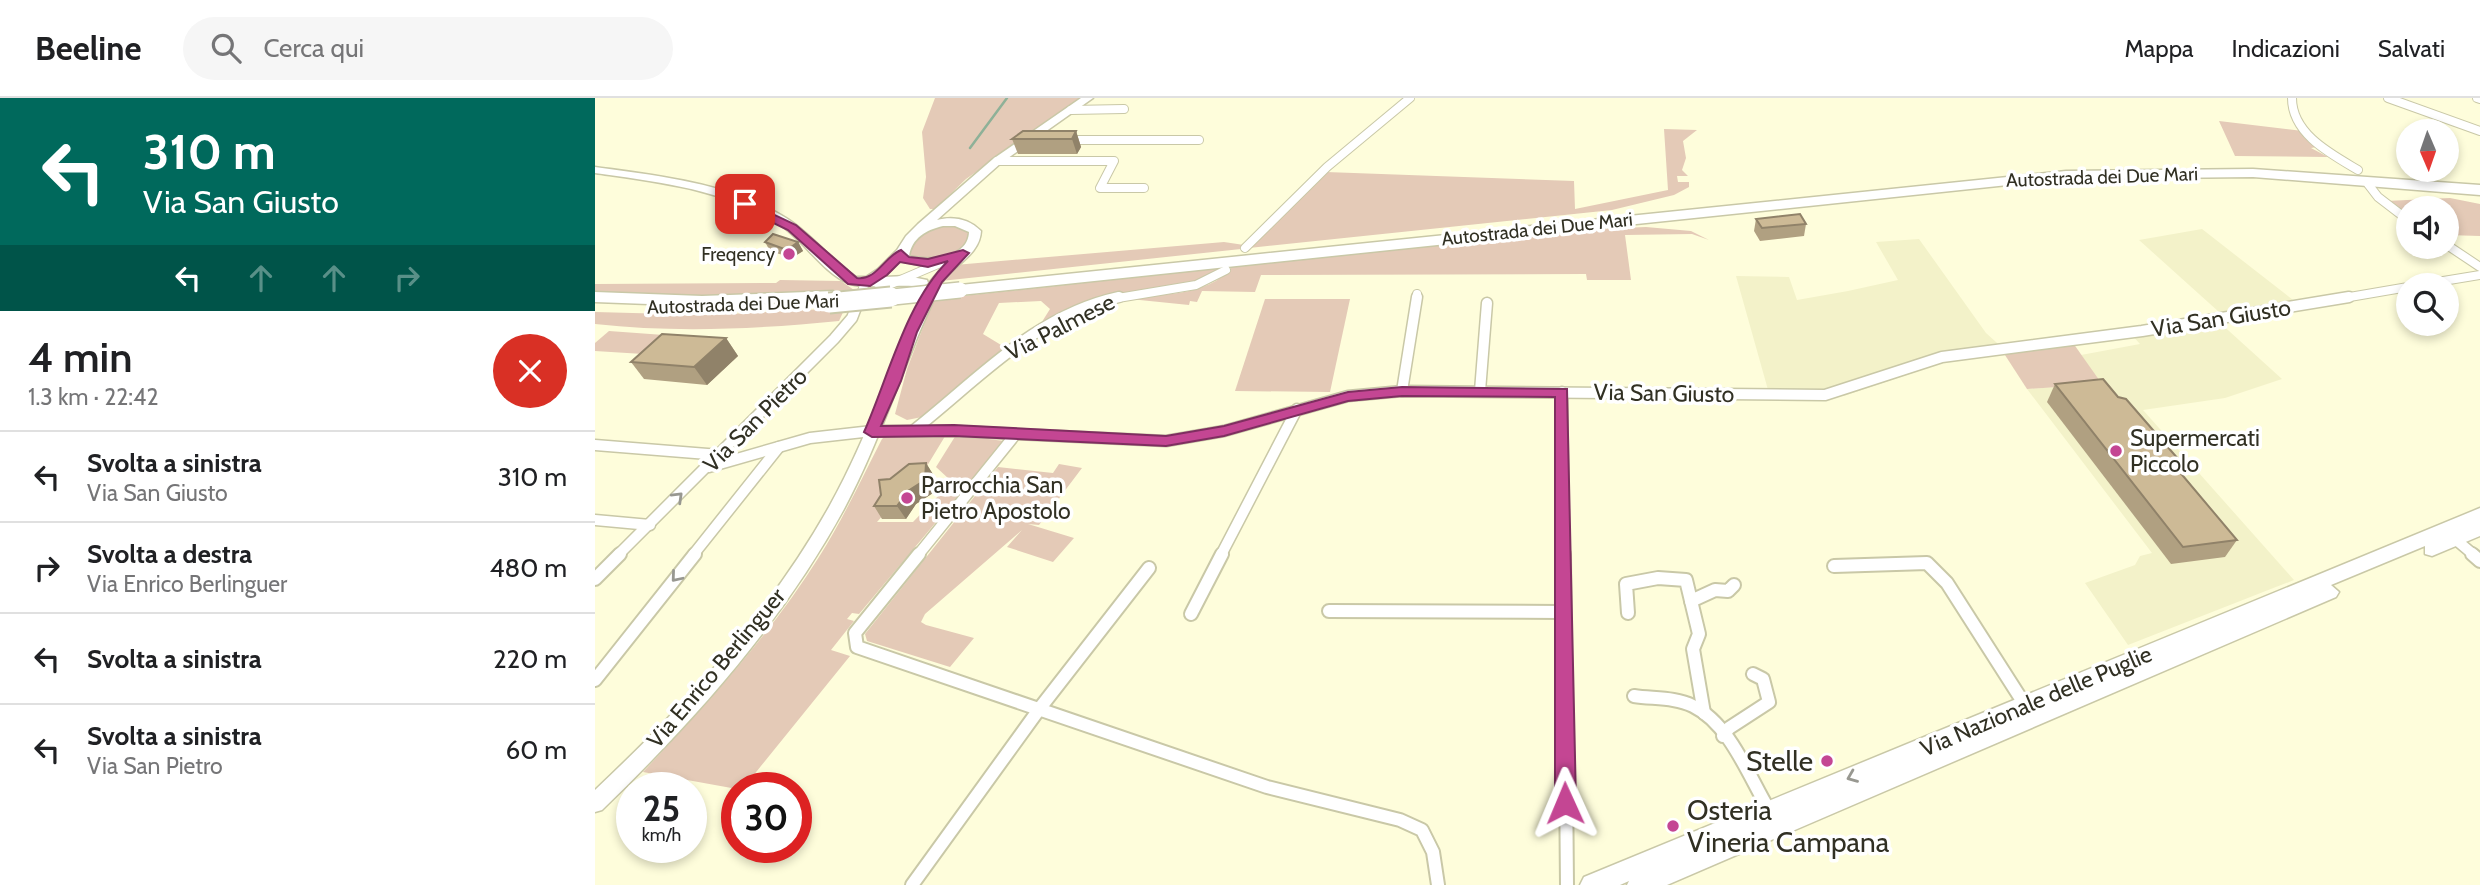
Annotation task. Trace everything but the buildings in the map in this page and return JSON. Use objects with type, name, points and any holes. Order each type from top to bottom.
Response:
[{"type":"highway","name":"Autostrada dei Due Mari","points":[[595,305],[695,308],[792,305],[2066,175],[2263,173],[2480,188]]},
{"type":"highway","name":"Autostrada dei Due Mari","points":[[595,297],[749,300],[962,287]]},
{"type":"main road","points":[[865,283],[901,256],[916,234],[956,195],[997,161],[1088,98]]},
{"type":"main road","points":[[595,170],[685,184],[741,202],[780,219],[818,249],[848,278],[865,283],[920,277]]},
{"type":"main road","points":[[901,256],[919,263],[946,261],[963,253],[976,236],[970,225],[955,214],[952,204],[956,195]]},
{"type":"main road","points":[[916,234],[942,223],[970,225]]},
{"type":"main road","name":"Via Enrico Berlinguer","points":[[595,803],[627,773],[757,626],[836,507],[894,381],[910,332],[936,280],[963,253]]},
{"type":"main road","points":[[901,256],[920,277]]},
{"type":"main road","name":"Via Enrico Berlinguer","points":[[910,332],[910,317],[920,277]]},
{"type":"main road","name":"Via Nazionale delle Puglie","points":[[1592,885],[2480,515]]},
{"type":"main road","name":"Via Nazionale delle Puglie","points":[[1639,885],[1664,880],[2480,528]]},
{"type":"street","points":[[1245,248],[1327,167],[1411,98]]},
{"type":"street","points":[[2292,98],[2295,116],[2324,150],[2358,170]]},
{"type":"street","points":[[2388,98],[2480,131]]},
{"type":"street","points":[[1071,110],[1124,109]]},
{"type":"street","points":[[1027,140],[1040,140]]},
{"type":"street","points":[[1053,140],[1199,140]]},
{"type":"street","points":[[997,161],[1114,161],[1100,188],[1144,188]]},
{"type":"street","points":[[2368,184],[2378,197],[2396,211]]},
{"type":"street","points":[[2459,253],[2480,267]]},
{"type":"street","points":[[920,277],[946,261]]},
{"type":"street","name":"Via Palmese","points":[[914,430],[1006,351],[1037,333],[1108,299],[1130,294],[1195,288],[1212,281],[1226,270]]},
{"type":"street","points":[[2459,278],[2480,275]]},
{"type":"street","points":[[852,318],[871,293],[897,281]]},
{"type":"street","name":"Via San Pietro","points":[[595,579],[709,467],[852,318],[865,283]]},
{"type":"street","name":"Via San Giusto","points":[[709,467],[818,436],[872,432],[914,430],[1166,441],[1224,431],[1348,396],[1402,391],[1825,394],[1850,390],[1899,369],[1943,356],[2040,346],[2105,333],[2142,331],[2396,289]]},
{"type":"street","points":[[1402,391],[1417,293]]},
{"type":"street","points":[[1480,391],[1487,303]]},
{"type":"street","points":[[1562,392],[1567,885]]},
{"type":"street","points":[[1191,614],[1297,409]]},
{"type":"street","points":[[1015,435],[855,634],[857,647],[1267,787],[1400,820],[1422,830],[1433,852],[1438,885]]},
{"type":"street","points":[[595,445],[720,455]]},
{"type":"street","points":[[595,680],[779,447]]},
{"type":"street","points":[[595,520],[650,525]]},
{"type":"street","points":[[2455,539],[2480,561]]},
{"type":"street","points":[[1834,566],[1927,563],[1932,566],[1947,583],[2025,705]]},
{"type":"street","points":[[912,885],[1040,708],[1149,568]]},
{"type":"street","points":[[1628,613],[1624,586],[1658,578],[1686,580],[1699,634],[1693,654],[1704,713]]},
{"type":"street","points":[[1691,601],[1715,590],[1728,590],[1734,585]]},
{"type":"street","points":[[1329,611],[1563,612]]},
{"type":"street","points":[[1723,736],[1729,728],[1769,702],[1763,679],[1753,674]]},
{"type":"street","points":[[1635,696],[1676,701],[1704,713],[1723,736],[1769,810]]},
{"type":"shaded area","points":[[935,98],[1082,98],[966,179],[935,209],[930,209],[923,198],[926,177],[922,132]]},
{"type":"shaded area","points":[[2219,121],[2303,131],[2317,147],[2311,148],[2328,157],[2235,156]]},
{"type":"shaded area","points":[[1664,129],[1697,130],[1683,141],[1686,158],[1682,170],[1688,176],[1677,176],[1678,182],[1689,182],[1689,187],[1674,195],[1612,210],[1249,248],[1326,172],[1574,181],[1575,209],[1668,190]]},
{"type":"shaded area","points":[[2459,200],[2480,204],[2480,236],[2459,235]]},
{"type":"shaded area","points":[[2386,201],[2396,201],[2396,209]]},
{"type":"shaded area","points":[[958,224],[972,234],[962,249],[955,254],[939,258],[911,258],[908,253],[911,245],[921,234],[942,226]]},
{"type":"shaded area","points":[[1646,227],[1691,231],[1709,240],[1692,234],[1625,235],[1631,280],[1587,280],[1586,274],[1261,275],[1255,292],[1202,291],[1197,302],[1190,301],[1189,305],[1120,298],[1164,295],[1195,289],[1222,277],[1232,267],[1596,229]]},
{"type":"shaded area","points":[[2202,229],[2293,300],[2219,312],[2139,240]]},
{"type":"shaded area","points":[[1919,239],[1986,333],[2006,351],[1960,357],[1844,396],[1770,397],[1736,276],[1789,277],[1797,300],[1848,291],[1898,280],[1876,242]]},
{"type":"shaded area","points":[[1224,242],[1244,245],[1241,249],[941,281],[955,265]]},
{"type":"shaded area","points":[[1223,268],[1190,287],[1127,292],[1040,325],[1050,309],[1041,301],[999,303],[983,334],[1006,348],[927,416],[907,420],[895,414],[907,369],[934,299]]},
{"type":"shaded area","points":[[780,280],[841,281],[854,290],[713,297],[595,293],[595,284],[776,283]]},
{"type":"shaded area","points":[[1265,299],[1350,299],[1330,392],[1235,391]]},
{"type":"shaded area","points":[[845,308],[839,321],[778,326],[686,329],[595,324],[595,312],[708,315]]},
{"type":"shaded area","points":[[2218,321],[2282,379],[2225,398],[2143,410],[2294,580],[2128,645],[2085,583],[2135,565],[2140,556],[2152,553],[2027,389],[2101,384],[2081,355],[2140,344],[2131,334]]},
{"type":"shaded area","points":[[609,331],[664,335],[643,354],[595,351],[595,343]]},
{"type":"shaded area","points":[[2073,343],[2102,384],[2027,389],[2003,352]]},
{"type":"shaded area","points":[[947,433],[927,466],[877,522],[913,522],[943,491],[949,479],[936,467],[956,435],[1004,441],[859,614],[852,613],[847,619],[854,621],[831,650],[850,656],[756,772],[721,772],[721,786],[707,784],[707,772],[643,772],[736,669],[780,614],[819,557],[887,434]]},
{"type":"shaded area","points":[[1059,464],[1082,468],[1039,525],[1028,524],[1074,538],[1053,562],[1007,547],[1022,530],[925,614],[921,622],[926,625],[974,638],[950,667],[867,641],[865,634],[998,467],[1053,473]]},
{"type":"waterway","points":[[970,148],[1007,98]]},
{"type":"place","name":"Freqency","points":[[789,254]]},
{"type":"place","name":"Supermercati Piccolo","points":[[2116,451]]},
{"type":"place","name":"Parrocchia San Pietro Apostolo","points":[[907,498]]},
{"type":"place","name":"Stelle","points":[[1827,761]]},
{"type":"place","name":"Osteria Vineria Campana","points":[[1673,826]]},
{"type":"route","points":[[745,204],[780,219],[853,281],[865,283],[883,272],[901,253],[902,258],[907,261],[928,263],[946,261],[963,253],[941,272],[936,280],[910,332],[894,381],[872,432],[954,430],[1166,441],[1224,431],[1348,396],[1402,391],[1562,392],[1565,803]]}]
